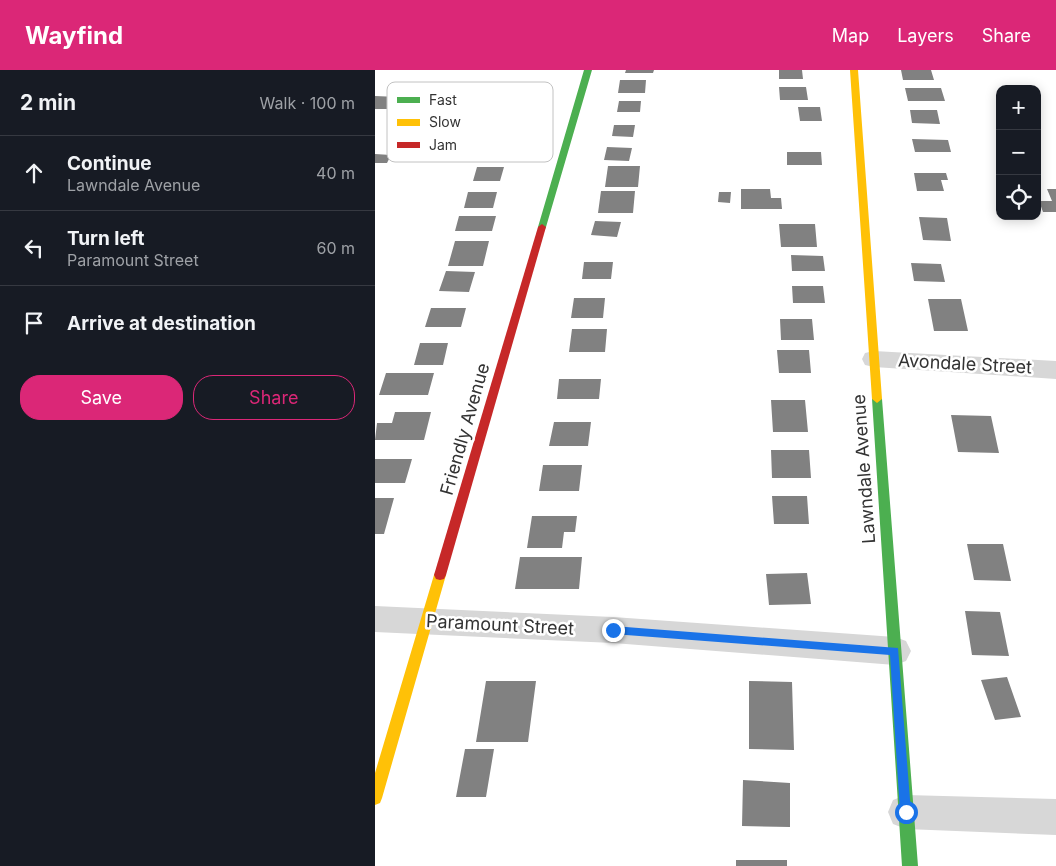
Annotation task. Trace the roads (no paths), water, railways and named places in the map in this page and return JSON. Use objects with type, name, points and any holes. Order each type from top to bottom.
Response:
[{"type":"street","name":"Friendly Avenue","points":[[375,798],[588,70]]},
{"type":"street","name":"Lawndale Avenue","points":[[855,70],[909,866]]},
{"type":"street","name":"Avondale Street","points":[[874,359],[1056,370]]},
{"type":"street","name":"Paramount Street","points":[[375,619],[613,630],[895,651]]},
{"type":"street","points":[[906,812],[1056,817]]}]
